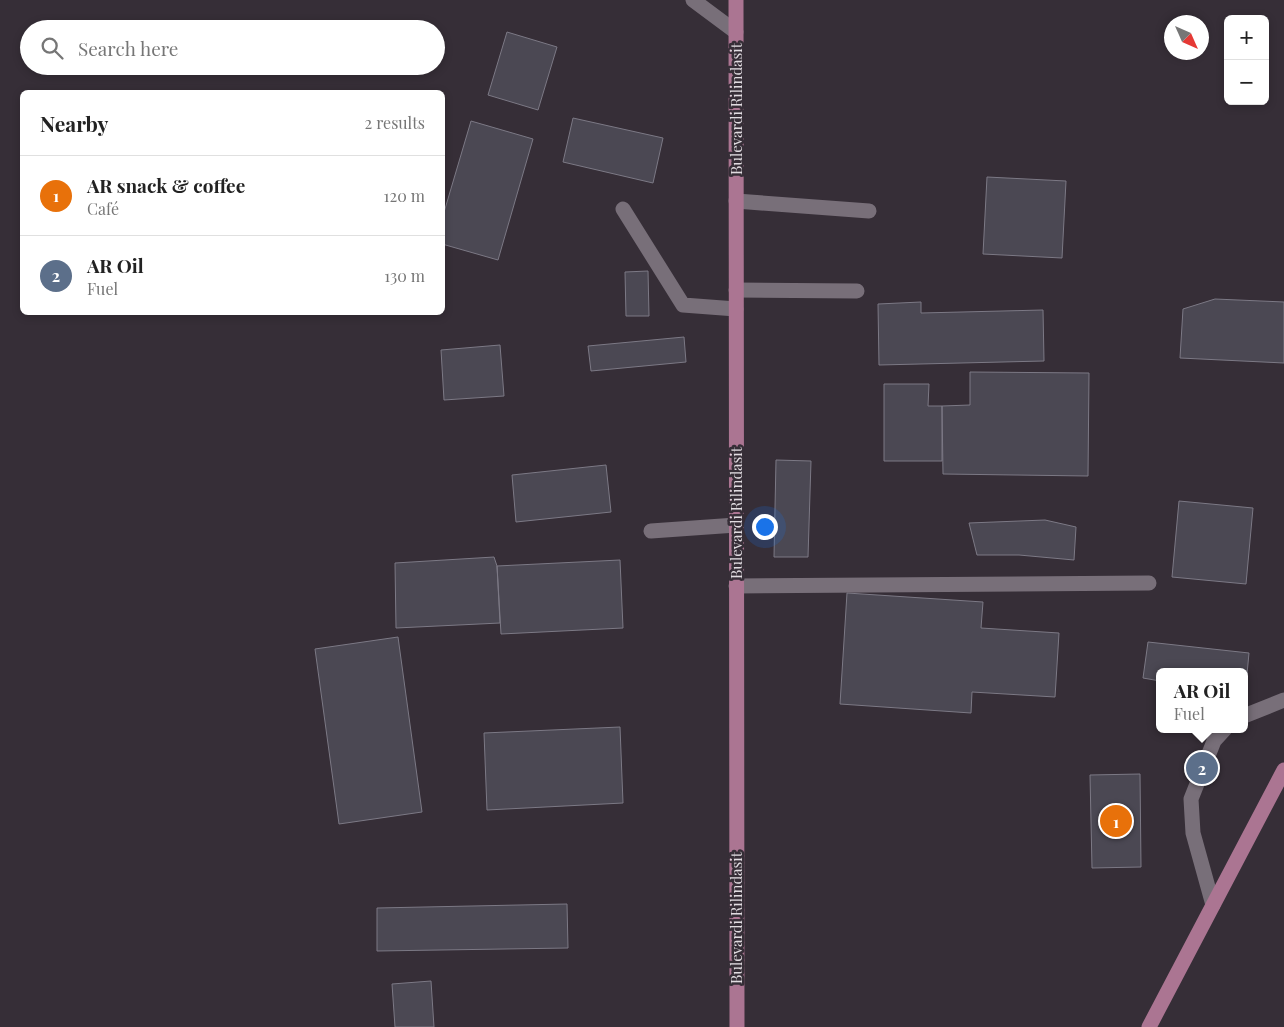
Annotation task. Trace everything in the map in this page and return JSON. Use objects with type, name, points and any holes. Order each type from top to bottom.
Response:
[{"type":"main road","name":"Bulevardi Rilindasit","points":[[736,0],[736,1027]]},
{"type":"main road","points":[[1150,1027],[1284,770]]},
{"type":"lane","points":[[693,0],[736,32]]},
{"type":"lane","points":[[736,201],[869,210]]},
{"type":"lane","points":[[624,209],[683,305],[736,309]]},
{"type":"lane","points":[[736,290],[857,291]]},
{"type":"lane","points":[[651,532],[736,525]]},
{"type":"lane","points":[[736,586],[1149,583]]},
{"type":"lane","points":[[1248,714],[1284,700]]},
{"type":"lane","points":[[1213,905],[1193,833],[1192,799],[1214,741],[1221,733]]},
{"type":"building","points":[[507,32],[557,47],[538,110],[488,95]]},
{"type":"building","points":[[573,118],[663,138],[653,183],[563,162]]},
{"type":"building","points":[[471,121],[533,139],[498,260],[445,245],[445,209]]},
{"type":"building","points":[[987,177],[1066,181],[1062,258],[983,254]]},
{"type":"building","points":[[648,271],[649,316],[626,316],[625,272]]},
{"type":"building","points":[[1215,299],[1284,302],[1284,363],[1180,358],[1183,309]]},
{"type":"building","points":[[921,302],[921,313],[1043,310],[1044,361],[879,365],[878,304]]},
{"type":"building","points":[[684,337],[686,362],[591,371],[588,346]]},
{"type":"building","points":[[500,345],[504,396],[444,400],[441,350]]},
{"type":"building","points":[[970,372],[1089,373],[1088,476],[943,474],[942,406],[970,405]]},
{"type":"building","points":[[884,384],[929,384],[928,406],[942,406],[942,461],[884,461]]},
{"type":"building","points":[[776,460],[811,461],[808,557],[774,557]]},
{"type":"building","points":[[606,465],[611,512],[516,522],[512,475]]},
{"type":"building","points":[[1179,501],[1253,508],[1246,584],[1172,577]]},
{"type":"building","points":[[1045,520],[1076,527],[1074,560],[1019,555],[977,555],[969,523]]},
{"type":"building","points":[[494,557],[497,566],[500,623],[396,628],[395,563]]},
{"type":"building","points":[[620,560],[623,628],[501,634],[497,566]]},
{"type":"building","points":[[847,593],[983,602],[981,628],[1059,633],[1055,697],[972,692],[971,713],[840,704]]},
{"type":"building","points":[[398,637],[422,812],[339,824],[315,649]]},
{"type":"building","points":[[1148,642],[1249,653],[1248,668],[1156,668],[1156,680],[1143,678]]},
{"type":"building","points":[[620,727],[623,803],[487,810],[484,733]]},
{"type":"building","points":[[1140,774],[1141,867],[1092,868],[1090,775]]},
{"type":"building","points":[[567,904],[568,948],[377,951],[377,908]]},
{"type":"building","points":[[431,981],[434,1027],[395,1027],[392,984]]},
{"type":"place","name":"AR Oil","points":[[1202,768]]},
{"type":"place","name":"AR snack & coffee","points":[[1116,821]]}]
